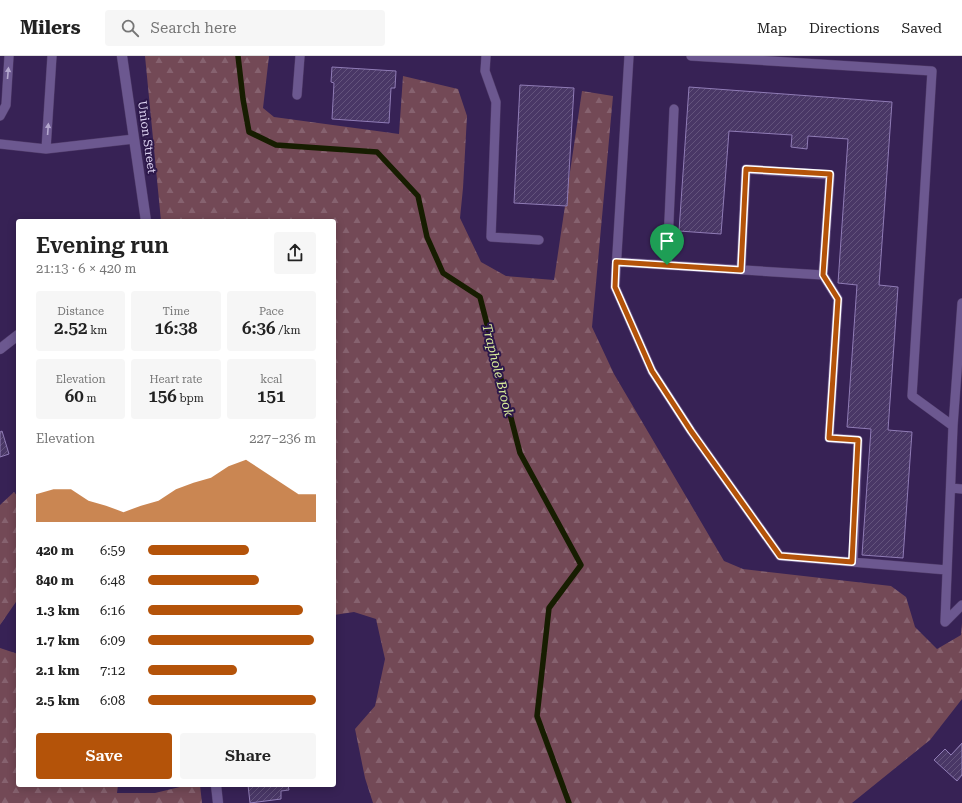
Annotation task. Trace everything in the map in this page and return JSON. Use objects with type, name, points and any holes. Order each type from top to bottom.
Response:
[{"type":"main road","name":"Union Street","points":[[122,56],[146,219]]},
{"type":"main road","points":[[0,350],[16,337]]},
{"type":"main road","points":[[216,787],[218,803]]},
{"type":"lane","points":[[0,116],[6,104],[10,56]]},
{"type":"lane","points":[[46,149],[52,56]]},
{"type":"lane","points":[[297,95],[300,56]]},
{"type":"lane","points":[[486,56],[485,71],[496,102],[491,237],[539,240]]},
{"type":"lane","points":[[629,56],[615,287],[652,371],[691,431],[780,556],[947,570]]},
{"type":"lane","points":[[691,56],[932,71],[912,396],[953,426]]},
{"type":"lane","points":[[667,265],[674,109]]},
{"type":"lane","points":[[0,144],[46,149],[134,139]]},
{"type":"lane","points":[[741,270],[746,169],[830,174],[823,275],[838,299],[829,438],[858,440],[852,562]]},
{"type":"lane","points":[[616,262],[823,275]]},
{"type":"lane","points":[[962,303],[953,426],[945,622],[962,605]]},
{"type":"lane","points":[[951,488],[962,489]]},
{"type":"green space","points":[[145,56],[269,56],[263,108],[274,117],[399,134],[403,76],[458,89],[467,116],[460,218],[481,262],[506,276],[554,280],[582,91],[613,96],[592,327],[614,374],[724,561],[743,569],[891,586],[906,597],[915,627],[937,649],[961,635],[962,623],[962,699],[930,740],[852,803],[373,803],[365,778],[355,729],[375,706],[385,659],[376,619],[354,612],[336,615],[336,219],[161,219]]},
{"type":"green space","points":[[14,492],[16,494],[16,602],[0,625],[0,505]]},
{"type":"green space","points":[[0,648],[16,653],[16,787],[118,787],[117,793],[155,793],[180,787],[200,787],[202,803],[0,803]]},
{"type":"building","points":[[332,67],[396,71],[395,88],[391,88],[389,123],[332,119],[334,83],[331,82]]},
{"type":"building","points":[[520,85],[574,88],[567,206],[514,203]]},
{"type":"building","points":[[689,87],[892,102],[879,285],[898,287],[888,430],[912,432],[903,558],[862,555],[871,429],[847,427],[857,285],[838,283],[848,139],[808,136],[807,149],[791,147],[792,135],[729,131],[721,234],[679,231]]},
{"type":"building","points":[[2,431],[9,454],[0,457],[0,432]]},
{"type":"building","points":[[962,743],[962,775],[957,781],[934,760],[945,749],[951,755]]},
{"type":"building","points":[[248,787],[288,787],[289,790],[281,791],[281,799],[250,803]]},
{"type":"waterway","name":"Traphole Brook","points":[[238,56],[243,99],[249,132],[276,145],[377,152],[418,196],[427,237],[443,273],[480,297],[520,453],[581,565],[549,608],[537,716],[569,803]]},
{"type":"route","points":[[746,169],[830,174],[823,275],[838,299],[829,438],[858,440],[852,562],[780,556],[691,431],[652,371],[615,287],[616,262],[667,265],[741,270],[746,169]]}]
